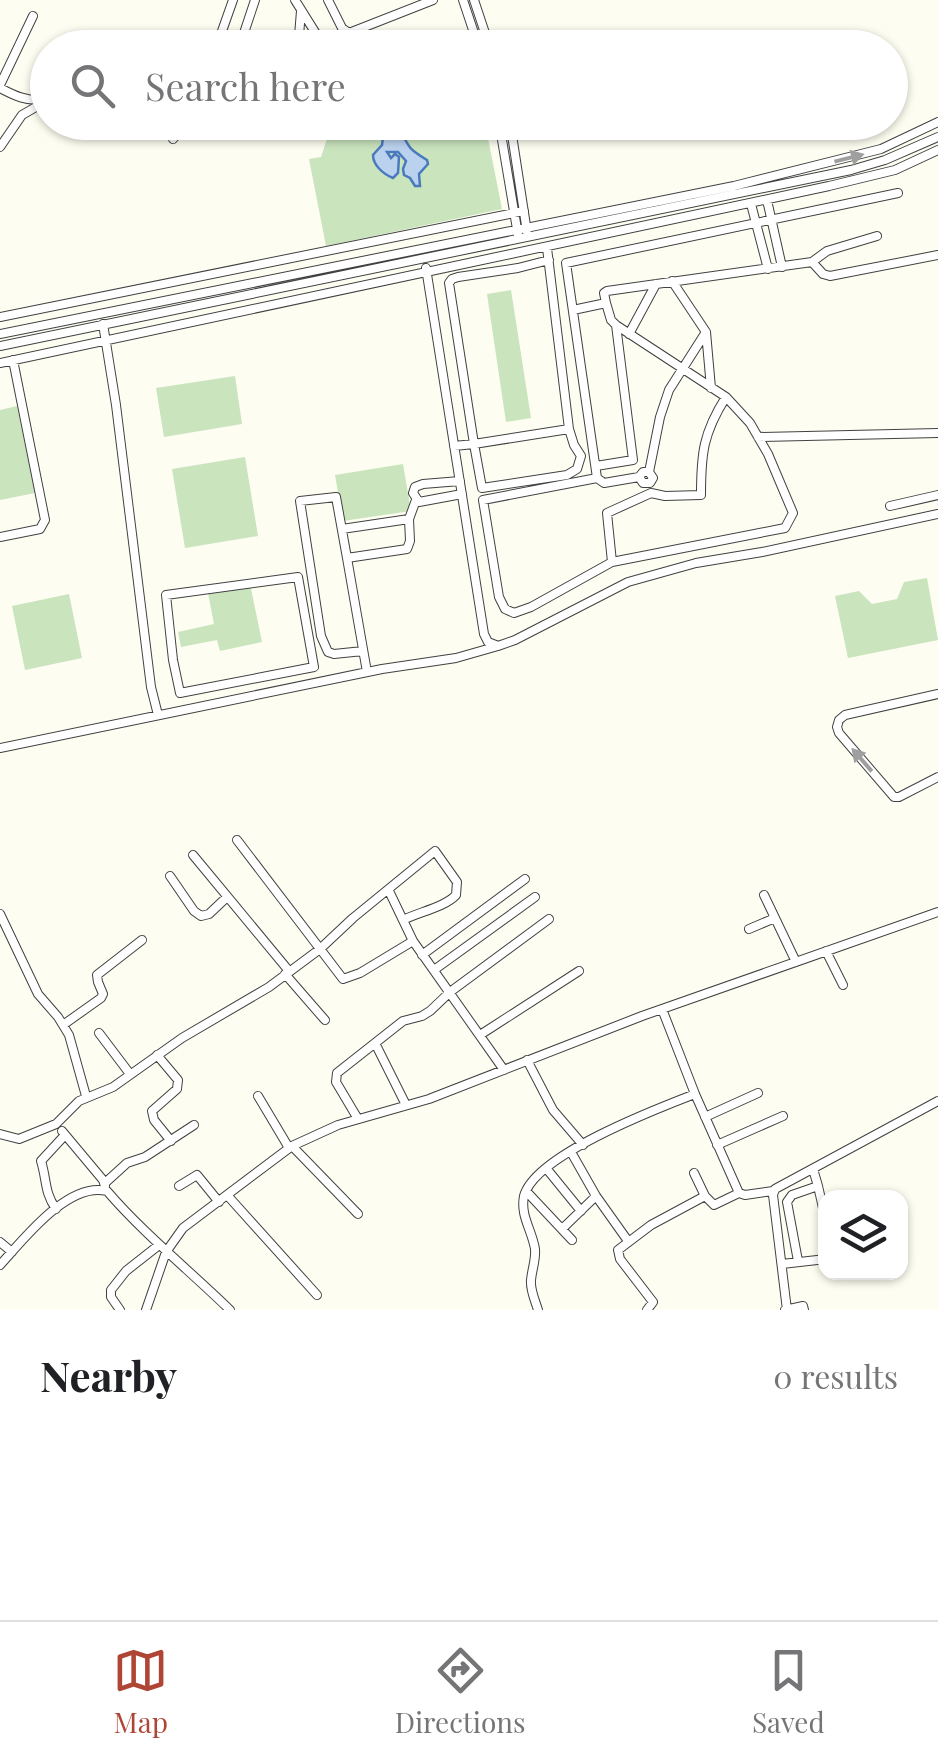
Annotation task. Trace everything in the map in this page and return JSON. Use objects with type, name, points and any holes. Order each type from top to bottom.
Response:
[{"type":"street","points":[[222,30],[233,0]]},
{"type":"street","points":[[245,30],[255,0]]},
{"type":"street","points":[[296,0],[313,30]]},
{"type":"street","points":[[328,0],[345,30]]},
{"type":"street","points":[[357,30],[433,0]]},
{"type":"street","points":[[463,0],[473,30]]},
{"type":"street","points":[[474,0],[484,30]]},
{"type":"street","points":[[299,30],[301,11]]},
{"type":"street","points":[[30,100],[0,87],[32,16]]},
{"type":"street","points":[[0,147],[22,115],[30,110]]},
{"type":"street","points":[[908,137],[938,122]]},
{"type":"street","points":[[0,334],[851,170],[938,137]]},
{"type":"street","points":[[503,140],[520,212]]},
{"type":"street","points":[[512,140],[523,234]]},
{"type":"street","points":[[0,346],[424,259],[865,154],[902,140]]},
{"type":"street","points":[[0,363],[751,204],[895,170],[938,150]]},
{"type":"street","points":[[891,158],[895,170]]},
{"type":"street","points":[[597,478],[566,263],[898,193]]},
{"type":"street","points":[[767,200],[782,268]]},
{"type":"street","points":[[751,204],[768,269]]},
{"type":"street","points":[[0,318],[177,285],[520,212]]},
{"type":"street","points":[[639,478],[604,483],[597,478],[483,500],[505,609],[514,612],[531,607],[612,562],[785,528],[793,509],[750,423],[726,397],[616,325],[611,320],[605,292],[812,262],[827,250],[877,236]]},
{"type":"street","points":[[547,248],[549,260],[569,428],[581,456],[576,470],[567,474],[482,488],[449,283],[458,277],[549,260]]},
{"type":"street","points":[[812,262],[830,276],[938,255]]},
{"type":"street","points":[[502,257],[504,270]]},
{"type":"street","points":[[424,259],[484,634],[488,642],[498,646]]},
{"type":"street","points":[[672,282],[706,332],[711,388]]},
{"type":"street","points":[[629,334],[656,284]]},
{"type":"street","points":[[173,299],[177,285]]},
{"type":"street","points":[[572,310],[606,303]]},
{"type":"street","points":[[101,314],[158,715]]},
{"type":"street","points":[[596,466],[633,460],[616,325]]},
{"type":"street","points":[[612,562],[607,513],[650,488],[660,417],[669,390],[706,332]]},
{"type":"street","points":[[0,537],[40,529],[45,520],[13,360]]},
{"type":"street","points":[[639,478],[642,484],[665,496],[701,495],[702,455],[712,420],[726,397]]},
{"type":"street","points":[[454,446],[569,428]]},
{"type":"street","points":[[758,437],[938,433]]},
{"type":"street","points":[[639,478],[642,472],[650,472]]},
{"type":"street","points":[[347,558],[407,549],[409,519],[416,500],[414,490],[418,485],[460,481]]},
{"type":"street","points":[[416,500],[462,494]]},
{"type":"street","points":[[890,506],[938,495]]},
{"type":"street","points":[[363,650],[334,654],[325,647],[300,502],[336,496],[363,650],[366,672]]},
{"type":"street","points":[[0,748],[366,672],[456,658],[515,640],[628,582],[696,563],[938,514]]},
{"type":"street","points":[[342,528],[409,519]]},
{"type":"street","points":[[810,541],[813,555]]},
{"type":"street","points":[[476,580],[496,576]]},
{"type":"street","points":[[298,577],[314,667],[180,693],[173,660],[166,595],[298,577]]},
{"type":"street","points":[[146,650],[172,646]]},
{"type":"street","points":[[148,663],[173,660]]},
{"type":"street","points":[[938,694],[846,715],[839,720],[838,727],[894,797],[938,777]]},
{"type":"street","points":[[238,840],[342,978],[413,941]]},
{"type":"street","points":[[0,1134],[19,1139],[56,1124],[86,1096],[113,1087],[182,1038],[269,987],[435,851],[457,882],[458,890],[451,901],[403,920]]},
{"type":"street","points":[[193,855],[324,1020]]},
{"type":"street","points":[[170,876],[198,916],[205,916],[227,898]]},
{"type":"street","points":[[422,954],[525,879]]},
{"type":"street","points":[[389,891],[413,941],[504,1070]]},
{"type":"street","points":[[764,895],[796,962]]},
{"type":"street","points":[[434,970],[535,897]]},
{"type":"street","points":[[120,1310],[111,1290],[126,1271],[163,1248],[183,1228],[290,1147],[338,1125],[406,1105],[938,912]]},
{"type":"street","points":[[0,914],[38,994],[69,1035],[86,1096]]},
{"type":"street","points":[[749,929],[775,918]]},
{"type":"street","points":[[358,1119],[335,1077],[342,1068],[403,1020],[430,1011],[549,919]]},
{"type":"street","points":[[63,1025],[101,998],[98,975],[142,940]]},
{"type":"street","points":[[826,951],[843,985]]},
{"type":"street","points":[[480,1035],[580,971]]},
{"type":"street","points":[[662,1009],[739,1193]]},
{"type":"street","points":[[98,1032],[130,1074]]},
{"type":"street","points":[[375,1043],[406,1105]]},
{"type":"street","points":[[157,1055],[178,1080],[177,1089],[152,1112],[170,1141]]},
{"type":"street","points":[[527,1060],[553,1110],[583,1145]]},
{"type":"street","points":[[704,1116],[758,1093]]},
{"type":"street","points":[[538,1310],[531,1282],[535,1248],[523,1210],[532,1180],[605,1131],[695,1094]]},
{"type":"street","points":[[258,1096],[290,1147],[358,1214]]},
{"type":"street","points":[[694,1173],[714,1205],[739,1193],[774,1192],[938,1101]]},
{"type":"street","points":[[716,1145],[783,1116]]},
{"type":"street","points":[[56,1124],[104,1186],[230,1310]]},
{"type":"street","points":[[0,1265],[28,1232],[56,1209],[83,1192],[104,1186],[127,1163],[145,1157],[194,1125]]},
{"type":"street","points":[[56,1209],[46,1192],[46,1176],[40,1161],[65,1134]]},
{"type":"street","points":[[570,1152],[628,1241]]},
{"type":"street","points":[[546,1168],[581,1211]]},
{"type":"street","points":[[813,1168],[819,1190]]},
{"type":"street","points":[[179,1186],[198,1175],[219,1202]]},
{"type":"street","points":[[798,1262],[787,1202],[792,1195],[818,1186]]},
{"type":"street","points":[[526,1192],[572,1240]]},
{"type":"street","points":[[774,1192],[787,1310],[803,1306],[804,1310]]},
{"type":"street","points":[[228,1195],[317,1295]]},
{"type":"street","points":[[562,1230],[596,1196]]},
{"type":"street","points":[[647,1310],[653,1302],[618,1254],[621,1245],[705,1196]]},
{"type":"street","points":[[0,1242],[12,1252]]},
{"type":"street","points":[[159,1310],[148,1306],[163,1248]]},
{"type":"street","points":[[782,1264],[818,1260]]},
{"type":"green space","points":[[326,140],[488,140],[502,209],[326,246],[309,159],[321,157]]},
{"type":"green space","points":[[511,290],[531,418],[506,422],[487,294]]},
{"type":"green space","points":[[235,376],[242,424],[164,437],[156,388]]},
{"type":"green space","points":[[17,406],[35,493],[0,500],[0,410]]},
{"type":"green space","points":[[245,457],[258,536],[185,548],[172,469]]},
{"type":"green space","points":[[403,464],[411,511],[343,521],[335,475]]},
{"type":"green space","points":[[927,578],[938,640],[848,658],[835,596],[859,591],[872,604],[897,599],[904,582]]},
{"type":"green space","points":[[250,584],[262,642],[220,651],[217,640],[181,647],[178,632],[214,624],[208,593]]},
{"type":"green space","points":[[69,594],[82,658],[25,670],[12,606]]},
{"type":"water","points":[[383,140],[405,140],[427,160],[419,174],[420,186],[404,175],[406,161],[398,152],[387,152],[391,158],[395,154],[399,157],[398,173],[393,178],[382,172],[373,155]]}]
